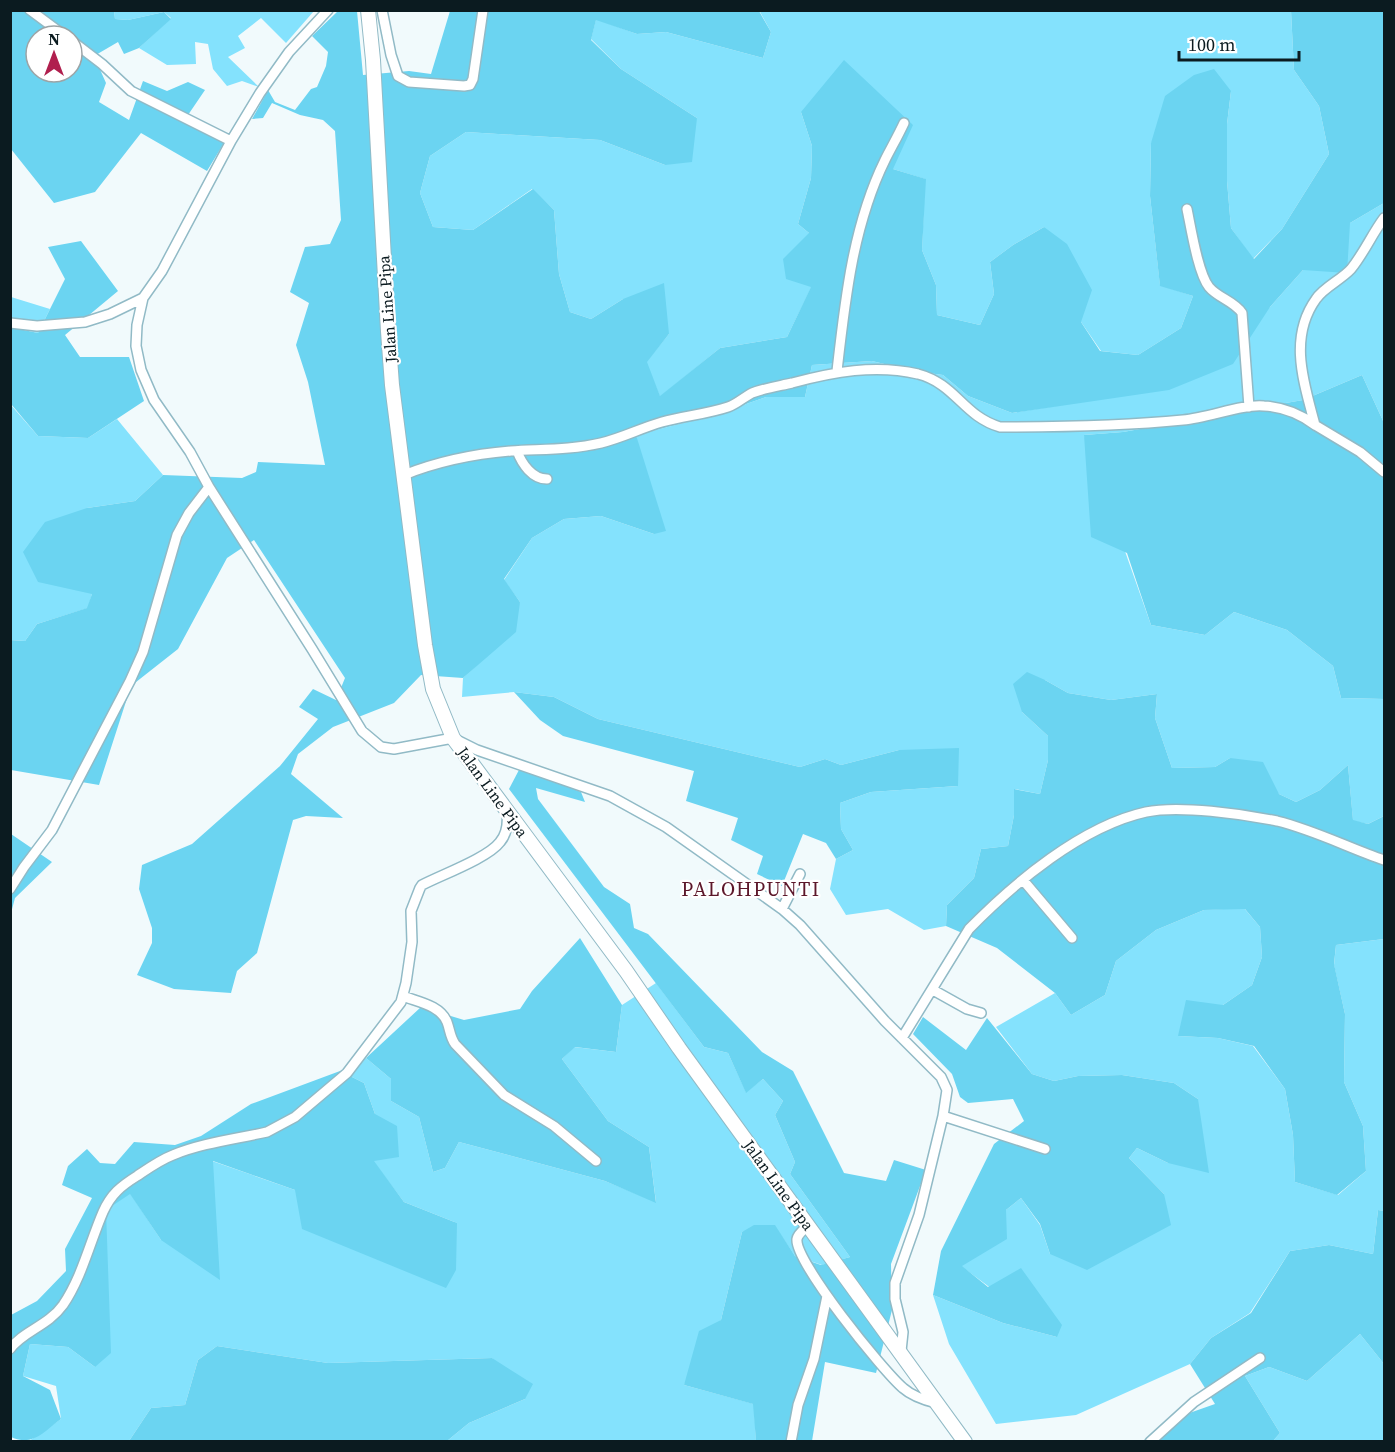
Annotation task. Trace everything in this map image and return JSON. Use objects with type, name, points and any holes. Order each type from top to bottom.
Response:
[{"type":"main road","name":"Jalan Line Pipa","points":[[368,10],[392,385],[430,677],[436,700],[453,738],[626,971],[679,1048],[965,1442]]},
{"type":"street","points":[[30,10],[49,24]]},
{"type":"street","points":[[328,10],[278,67],[231,141],[162,271],[143,298],[136,335],[141,370],[154,400],[195,460],[209,487],[362,731],[381,747],[394,749],[453,738],[477,750],[590,788],[624,802],[666,826],[782,909],[941,1077],[947,1090],[943,1116],[919,1215],[895,1283],[895,1299],[903,1332],[901,1351]]},
{"type":"street","points":[[382,10],[391,55],[398,76],[409,82],[464,86],[470,85],[473,79],[483,10]]},
{"type":"street","points":[[84,50],[131,91],[231,141]]},
{"type":"street","points":[[837,371],[842,321],[855,250],[870,198],[904,123]]},
{"type":"street","points":[[1187,209],[1207,284],[1242,313],[1249,407]]},
{"type":"street","points":[[1315,425],[1301,374],[1300,338],[1303,325],[1316,298],[1351,269],[1384,218]]},
{"type":"street","points":[[10,323],[37,326],[85,322],[110,314],[143,298]]},
{"type":"street","points":[[404,475],[432,464],[465,457],[569,448],[617,440],[664,421],[727,407],[762,390],[837,371],[885,370],[918,374],[938,381],[978,418],[1000,427],[1092,426],[1175,421],[1249,407],[1267,406],[1306,418],[1360,452],[1384,472]]},
{"type":"street","points":[[517,451],[524,464],[538,479],[547,479]]},
{"type":"street","points":[[10,890],[57,820],[130,681],[143,651],[177,535],[189,513],[209,487]]},
{"type":"street","points":[[902,1038],[969,929],[1009,890],[1078,840],[1108,825],[1146,812],[1165,810],[1279,822],[1384,860]]},
{"type":"street","points":[[10,1349],[17,1341],[49,1320],[63,1304],[83,1263],[104,1210],[122,1184],[171,1155],[267,1132],[295,1117],[347,1073],[388,1020],[403,996],[412,942],[411,911],[420,888],[484,855],[497,845],[507,828],[507,812]]},
{"type":"street","points":[[782,909],[800,874]]},
{"type":"street","points":[[1023,880],[1072,939]]},
{"type":"street","points":[[933,990],[967,1009],[981,1013]]},
{"type":"street","points":[[403,996],[437,1009],[447,1021],[450,1037],[455,1044],[504,1095],[554,1126],[596,1161]]},
{"type":"street","points":[[943,1116],[1045,1149]]},
{"type":"street","points":[[809,1225],[798,1235],[798,1247],[813,1276],[827,1296],[902,1388],[936,1403]]},
{"type":"street","points":[[791,1442],[802,1390],[814,1359],[827,1296]]},
{"type":"street","points":[[1150,1442],[1194,1402],[1260,1358]]},
{"type":"shaded area","points":[[759,10],[1291,11],[1294,70],[1319,106],[1329,154],[1282,229],[1253,259],[1231,228],[1227,181],[1227,124],[1231,91],[1151,143],[1150,196],[1160,285],[1193,296],[1181,328],[1138,355],[1101,351],[1081,322],[1044,227],[990,262],[994,294],[980,325],[937,315],[936,285],[922,250],[925,179],[893,169],[801,112],[812,146],[811,178],[798,224],[809,233],[812,286],[787,337],[720,348],[660,397],[646,362],[669,334],[623,299],[591,319],[570,312],[559,274],[554,210],[532,189],[473,230],[433,227],[420,193],[430,156],[466,132],[600,140],[665,165],[697,118],[621,69],[591,39],[596,19],[637,34],[666,32],[763,58],[771,32]]},
{"type":"shaded area","points":[[10,11],[114,11],[115,19],[128,20],[164,12],[171,19],[139,48],[124,54],[118,42],[94,56],[106,83],[99,102],[129,120],[143,81],[167,91],[188,82],[205,90],[188,115],[227,138],[207,171],[141,133],[95,192],[54,203],[11,149]]},
{"type":"shaded area","points":[[114,11],[314,11],[286,43],[261,18],[238,36],[245,48],[228,57],[259,87],[242,81],[227,86],[213,69],[208,44],[195,42],[196,64],[167,65],[139,48],[171,18],[164,12],[128,20],[115,19]]},
{"type":"shaded area","points":[[338,11],[357,11],[363,75],[409,71],[431,74],[450,11],[759,11],[771,32],[763,58],[666,32],[637,34],[596,20],[591,40],[621,69],[697,118],[692,162],[665,165],[600,140],[466,132],[430,156],[420,193],[433,227],[473,230],[533,189],[554,210],[559,274],[570,312],[591,319],[623,299],[664,283],[669,334],[647,362],[660,396],[720,348],[787,337],[811,287],[786,279],[783,259],[809,233],[798,224],[811,178],[812,146],[801,112],[844,60],[913,125],[893,169],[926,179],[922,250],[936,285],[937,315],[980,325],[994,294],[990,262],[1044,227],[1067,244],[1092,290],[1081,322],[1100,351],[1138,355],[1181,328],[1193,296],[1160,286],[1150,196],[1151,143],[1165,96],[1194,75],[1214,69],[1231,91],[1227,124],[1227,181],[1231,228],[1254,259],[1282,229],[1329,154],[1319,106],[1294,70],[1291,11],[1384,11],[1384,203],[1350,223],[1347,273],[1303,270],[1270,307],[1233,364],[1169,390],[1012,413],[968,396],[943,375],[913,371],[872,361],[812,365],[805,397],[766,397],[715,415],[636,435],[666,531],[654,534],[601,516],[564,519],[532,538],[504,579],[520,602],[516,632],[463,678],[421,675],[394,703],[333,727],[298,754],[291,774],[343,818],[306,816],[293,820],[257,953],[237,971],[231,993],[174,989],[137,975],[152,943],[152,928],[139,889],[142,865],[192,844],[280,766],[318,719],[299,707],[313,689],[336,700],[345,678],[254,540],[227,558],[178,649],[131,686],[99,785],[11,770],[10,640],[25,641],[37,624],[87,608],[92,594],[38,582],[23,552],[45,522],[87,508],[135,501],[163,475],[242,478],[256,472],[258,462],[325,465],[308,382],[296,345],[309,303],[290,292],[305,247],[330,244],[341,220],[335,131],[323,120],[300,115],[272,103],[263,118],[252,119],[268,90],[275,102],[295,110],[311,89],[317,87],[326,66],[328,52],[312,36]]},
{"type":"shaded area","points":[[1384,203],[1384,423],[1362,375],[1303,400],[1123,432],[1084,435],[1151,625],[1205,635],[1234,612],[1287,630],[1333,666],[1341,698],[1384,699],[1384,816],[1368,824],[1353,821],[1348,765],[1320,790],[1296,802],[1279,794],[1230,758],[1215,767],[1172,768],[1155,718],[1157,694],[1111,700],[1068,693],[1045,680],[1022,712],[1048,736],[1048,760],[1040,794],[1015,789],[1014,815],[1008,846],[981,849],[974,878],[947,905],[946,926],[924,930],[888,909],[846,915],[830,889],[836,859],[853,850],[841,829],[840,803],[871,792],[958,786],[899,750],[841,765],[825,759],[800,767],[598,719],[554,697],[514,692],[462,697],[463,678],[487,656],[520,602],[504,580],[532,538],[564,519],[601,516],[654,534],[636,435],[715,415],[766,397],[805,397],[812,365],[872,361],[913,371],[943,375],[968,396],[1012,413],[1068,404],[1270,307],[1350,223]]},
{"type":"shaded area","points":[[81,241],[118,291],[65,335],[80,357],[129,357],[144,401],[88,438],[38,436],[11,404],[10,327],[38,333],[65,279],[48,247]]},
{"type":"shaded area","points":[[11,297],[50,309],[38,333],[11,327]]},
{"type":"shaded area","points":[[1362,375],[1384,423],[1384,699],[1341,698],[1333,666],[1287,630],[1234,612],[1205,635],[1151,625],[1127,553],[1091,537],[1084,435],[1123,432],[1303,400]]},
{"type":"shaded area","points":[[10,404],[38,436],[88,438],[117,419],[163,475],[135,501],[87,508],[92,594],[88,608],[37,624],[25,641],[11,640]]},
{"type":"shaded area","points":[[1027,672],[1068,693],[1111,700],[1157,694],[1155,718],[1172,768],[1215,767],[1230,758],[1263,762],[1279,794],[1296,802],[1320,790],[1348,765],[1353,820],[1368,824],[1384,816],[1384,939],[1336,945],[1334,964],[1345,1014],[1344,1082],[1363,1126],[1366,1171],[1337,1195],[1295,1182],[1293,1135],[1285,1089],[1254,1046],[1218,1038],[1178,1036],[1186,1000],[1223,1005],[1252,985],[1262,957],[1260,927],[1245,909],[1204,910],[1156,930],[1116,961],[1105,995],[1071,1015],[1055,993],[997,948],[946,926],[947,905],[974,878],[981,849],[1008,846],[1014,815],[1014,789],[1040,794],[1048,760],[1048,736],[1022,712],[1013,684]]},
{"type":"shaded area","points":[[514,692],[554,697],[598,719],[800,767],[825,759],[841,765],[899,750],[959,748],[958,786],[871,792],[840,803],[841,829],[853,850],[836,859],[826,843],[803,834],[782,886],[757,874],[763,856],[731,840],[738,818],[686,801],[694,771],[563,736],[540,720]]},
{"type":"shaded area","points":[[520,768],[581,792],[585,802],[536,788],[538,799],[604,887],[630,904],[634,928],[648,934],[762,1052],[793,1071],[844,1173],[886,1181],[894,1160],[926,1170],[891,1264],[892,1310],[876,1373],[825,1362],[812,1441],[756,1441],[753,1404],[684,1385],[699,1331],[721,1320],[742,1232],[754,1225],[775,1225],[795,1256],[821,1265],[850,1257],[790,1174],[795,1162],[775,1115],[783,1101],[763,1079],[746,1093],[728,1053],[704,1047],[509,789]]},
{"type":"shaded area","points":[[11,834],[52,862],[15,898],[11,913]]},
{"type":"shaded area","points":[[1244,908],[1260,927],[1262,957],[1252,985],[1178,1036],[1218,1038],[1253,1046],[1285,1089],[1293,1135],[1295,1182],[1338,1195],[1366,1171],[1363,1126],[1344,1082],[1345,1014],[1334,965],[1336,945],[1384,939],[1384,1211],[1378,1210],[1373,1254],[1329,1245],[1290,1251],[1250,1313],[1211,1338],[1190,1364],[1076,1415],[996,1424],[949,1344],[933,1295],[1003,1323],[1057,1337],[961,1266],[1006,1210],[1021,1198],[1040,1225],[1050,1254],[1164,1194],[1129,1158],[1137,1148],[1168,1163],[1198,1099],[1174,1083],[1122,1075],[1078,1076],[1054,1081],[1032,1074],[996,1027],[1055,993],[1071,1015],[1105,995],[1116,961],[1156,930],[1204,910]]},
{"type":"shaded area","points":[[580,938],[622,1005],[616,1052],[575,1047],[562,1059],[608,1121],[649,1147],[656,1203],[605,1181],[459,1142],[445,1168],[433,1172],[419,1117],[391,1101],[391,1079],[366,1058],[421,1007],[464,1020],[520,1009],[532,991]]},
{"type":"shaded area","points":[[656,983],[704,1047],[728,1053],[746,1092],[763,1079],[783,1101],[775,1115],[795,1162],[790,1174],[850,1257],[822,1265],[795,1256],[774,1225],[742,1232],[721,1320],[684,1385],[754,1404],[756,1441],[447,1441],[469,1423],[525,1399],[492,1358],[328,1363],[217,1346],[198,1360],[185,1405],[151,1408],[129,1441],[29,1441],[61,1419],[56,1386],[23,1376],[30,1344],[68,1347],[95,1367],[105,1210],[130,1193],[161,1240],[212,1161],[295,1190],[457,1223],[404,1202],[373,1161],[375,1114],[364,1083],[340,1071],[366,1058],[391,1079],[391,1101],[419,1117],[433,1172],[445,1168],[459,1142],[605,1181],[656,1202],[649,1147],[608,1121],[562,1059],[574,1047],[616,1052],[622,1005]]},
{"type":"shaded area","points":[[923,1017],[966,1050],[987,1018],[1032,1074],[1054,1081],[1078,1076],[1122,1075],[1174,1083],[1198,1099],[1209,1173],[1168,1163],[1137,1148],[1129,1158],[1164,1194],[1171,1225],[1087,1270],[1050,1254],[1040,1224],[1021,1198],[1006,1210],[1007,1239],[962,1266],[988,1287],[1021,1268],[1062,1325],[1057,1337],[1003,1323],[933,1295],[941,1251],[994,1144],[1024,1121],[1013,1099],[968,1103],[960,1097],[952,1074],[913,1034]]},
{"type":"shaded area","points":[[340,1071],[364,1083],[375,1114],[397,1126],[399,1157],[374,1161],[404,1202],[457,1223],[456,1270],[446,1288],[302,1229],[295,1190],[213,1161],[220,1280],[161,1240],[130,1194],[106,1210],[111,1353],[95,1367],[68,1347],[30,1344],[23,1376],[50,1390],[61,1419],[38,1437],[19,1440],[11,1437],[11,1315],[37,1301],[66,1271],[65,1249],[92,1198],[62,1185],[68,1166],[87,1149],[100,1163],[115,1164],[134,1142],[175,1145],[201,1136],[251,1104]]},
{"type":"shaded area","points":[[1378,1210],[1384,1211],[1384,1364],[1360,1334],[1307,1381],[1269,1367],[1245,1376],[1280,1433],[1273,1441],[1143,1442],[1178,1417],[1215,1404],[1190,1364],[1211,1338],[1251,1313],[1290,1251],[1329,1245],[1373,1254]]},
{"type":"shaded area","points":[[1360,1334],[1384,1364],[1384,1441],[1273,1441],[1280,1433],[1245,1376],[1269,1367],[1307,1381]]},
{"type":"shaded area","points":[[217,1346],[328,1363],[492,1358],[533,1384],[525,1399],[469,1423],[447,1441],[129,1441],[151,1408],[185,1405],[198,1360]]},
{"type":"district","name":"PALOHPUNTI","points":[[751,889]]}]
